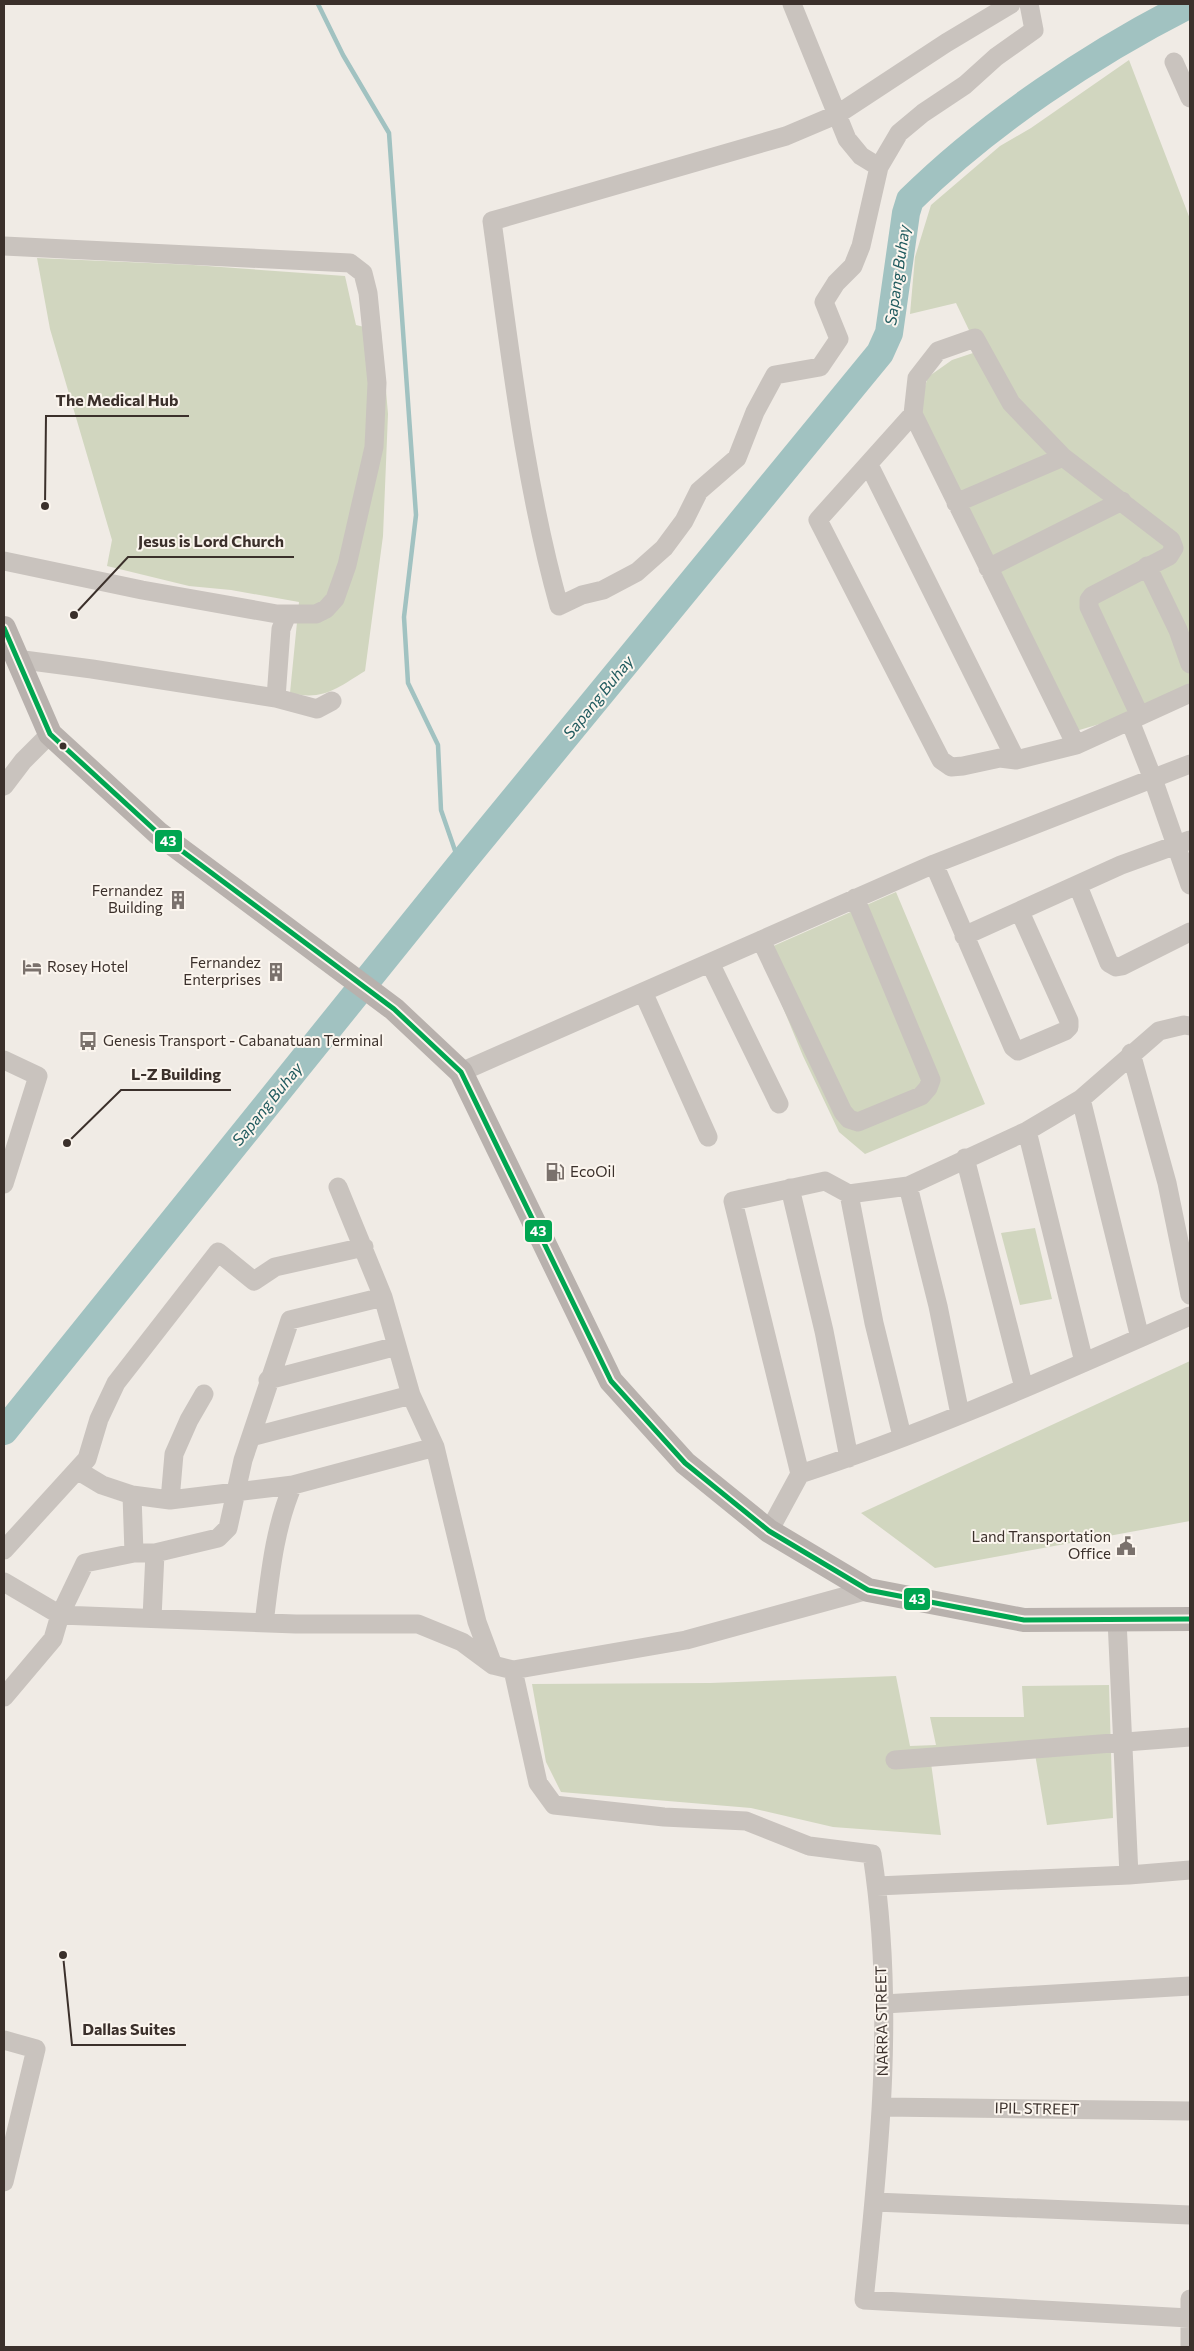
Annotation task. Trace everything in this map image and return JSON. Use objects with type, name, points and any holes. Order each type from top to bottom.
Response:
[{"type":"main road","points":[[4,628],[50,734],[158,833],[394,1009],[461,1072],[611,1381],[685,1463],[769,1531],[868,1590],[1024,1620],[1190,1620]]},
{"type":"street","points":[[792,4],[838,114],[846,139],[860,156],[879,167]]},
{"type":"street","points":[[1011,4],[946,43],[838,114],[786,136],[492,221],[528,475],[546,559],[559,606],[582,595],[602,590],[637,572],[664,548],[684,521],[699,491],[737,458],[755,412],[775,375],[820,367],[839,339],[824,302],[836,283],[853,266],[861,246],[879,167],[899,133],[923,113],[965,85],[996,58],[1034,30],[1030,4]]},
{"type":"street","points":[[1174,62],[1190,98]]},
{"type":"street","points":[[4,246],[350,264],[363,273],[368,293],[377,382],[374,447],[347,565],[335,599],[326,609],[316,614],[286,616],[142,590],[4,561]]},
{"type":"street","points":[[1076,745],[913,414],[917,378],[938,351],[975,338],[1011,403],[1063,457],[1171,540],[1174,548],[1169,556],[1092,596],[1089,600],[1090,607],[1135,719],[1154,779],[1183,843],[1190,885]]},
{"type":"street","points":[[913,414],[818,520],[941,760],[951,767],[1000,758],[1016,760],[1076,745],[1190,693]]},
{"type":"street","points":[[956,503],[1063,457]]},
{"type":"street","points":[[869,465],[1016,760]]},
{"type":"street","points":[[988,568],[1122,501]]},
{"type":"street","points":[[1147,566],[1184,628],[1190,664]]},
{"type":"street","points":[[276,698],[281,629],[286,616]]},
{"type":"street","points":[[16,659],[276,698],[317,709],[332,702]]},
{"type":"street","points":[[4,786],[23,761],[50,734]]},
{"type":"street","points":[[461,1072],[934,864],[1190,764]]},
{"type":"street","points":[[964,936],[1121,865],[1183,843]]},
{"type":"street","points":[[934,864],[1013,1047],[1018,1051],[1024,1051],[1065,1032],[1069,1027],[1069,1021],[1020,912]]},
{"type":"street","points":[[1078,886],[1109,962],[1116,967],[1122,966],[1190,932]]},
{"type":"street","points":[[762,940],[848,1119],[858,1122],[921,1096],[928,1088],[931,1080],[855,898]]},
{"type":"street","points":[[710,962],[779,1104]]},
{"type":"street","points":[[643,992],[708,1136]]},
{"type":"street","points":[[769,1531],[800,1474],[733,1201],[825,1181],[849,1194],[908,1186],[1027,1130],[1081,1099],[1131,1053],[1159,1031],[1184,1025],[1190,1026]]},
{"type":"street","points":[[1131,1053],[1167,1183],[1190,1295]]},
{"type":"street","points":[[4,1060],[38,1076],[4,1184]]},
{"type":"street","points":[[1081,1099],[1140,1338]]},
{"type":"street","points":[[1027,1130],[1084,1362]]},
{"type":"street","points":[[965,1158],[1024,1388]]},
{"type":"street","points":[[908,1186],[938,1306],[960,1414]]},
{"type":"street","points":[[338,1187],[383,1297],[412,1395],[435,1447],[477,1622],[493,1666]]},
{"type":"street","points":[[790,1188],[824,1331],[850,1458]]},
{"type":"street","points":[[849,1194],[874,1322],[902,1436]]},
{"type":"street","points":[[4,1550],[87,1459],[99,1419],[116,1383],[218,1252],[254,1281],[275,1267],[364,1247]]},
{"type":"street","points":[[4,1697],[53,1639],[60,1615],[85,1563],[134,1553],[155,1553],[218,1538],[228,1528],[243,1460],[268,1380],[290,1320],[383,1297]]},
{"type":"street","points":[[800,1474],[850,1458],[960,1414],[1190,1316]]},
{"type":"street","points":[[268,1380],[397,1346]]},
{"type":"street","points":[[170,1500],[174,1454],[189,1420],[204,1394]]},
{"type":"street","points":[[251,1437],[412,1395]]},
{"type":"street","points":[[77,1470],[92,1481],[132,1495],[170,1500],[293,1485],[435,1447]]},
{"type":"street","points":[[264,1623],[271,1568],[282,1510],[293,1485]]},
{"type":"street","points":[[132,1495],[134,1553]]},
{"type":"street","points":[[152,1618],[155,1553]]},
{"type":"street","points":[[6,1589],[60,1615],[264,1623],[418,1624],[462,1642],[493,1666],[513,1670],[686,1640],[868,1590]]},
{"type":"street","points":[[1117,1620],[1129,1875]]},
{"type":"street","name":"NARRA STREET","points":[[513,1670],[538,1783],[554,1805],[664,1817],[746,1821],[808,1846],[872,1854],[877,1886],[884,2004],[883,2107],[864,2300],[1189,2318]]},
{"type":"street","points":[[895,1760],[1190,1737]]},
{"type":"street","points":[[877,1886],[1129,1875],[1190,1870]]},
{"type":"street","points":[[884,2004],[1190,1986]]},
{"type":"street","points":[[4,2040],[36,2049],[4,2182]]},
{"type":"street","name":"IPIL STREET","points":[[883,2107],[1190,2111]]},
{"type":"street","points":[[875,2202],[1190,2215]]},
{"type":"street","points":[[1190,2299],[1190,2347]]},
{"type":"green space","points":[[1129,60],[1190,219],[1190,687],[1130,715],[1076,731],[916,413],[928,377],[952,360],[979,351],[956,303],[910,314],[915,257],[931,205],[1000,146],[1031,128]]},
{"type":"green space","points":[[37,258],[193,265],[345,276],[356,325],[381,331],[388,414],[383,536],[365,671],[338,688],[321,694],[302,695],[290,693],[299,602],[231,590],[189,586],[107,566],[112,540],[50,329]]},
{"type":"green space","points":[[896,892],[985,1104],[865,1154],[839,1132],[803,1056],[760,952]]},
{"type":"green space","points":[[1035,1228],[1052,1299],[1020,1305],[1001,1233]]},
{"type":"green space","points":[[1190,1361],[1190,1521],[935,1568],[861,1513]]},
{"type":"green space","points":[[896,1676],[910,1746],[936,1745],[930,1717],[1024,1717],[1022,1686],[1109,1685],[1113,1818],[1047,1825],[1035,1754],[931,1763],[941,1835],[833,1827],[751,1808],[561,1792],[546,1762],[532,1684],[710,1683]]},
{"type":"waterway","points":[[318,4],[343,55],[389,133],[416,515],[404,617],[408,683],[438,745],[441,810],[460,865]]},
{"type":"waterway","name":"Sapang Buhay","points":[[4,1431],[460,865],[880,353],[889,333],[906,213],[910,200],[940,171],[1007,117],[1116,44],[1190,4]]},
{"type":"transit line","name":"43","points":[[4,628],[50,734],[158,833],[394,1009],[461,1072],[611,1381],[685,1463],[769,1531],[868,1590],[1024,1620],[1190,1619]]},
{"type":"place","name":"The Medical Hub","points":[[45,506]]},
{"type":"place","name":"Jesus is Lord Church","points":[[74,615]]},
{"type":"place","name":"Fernandez Building","points":[[178,900]]},
{"type":"place","name":"Rosey Hotel","points":[[32,967]]},
{"type":"place","name":"Fernandez Enterprises","points":[[276,972]]},
{"type":"place","name":"Genesis Transport - Cabanatuan Terminal","points":[[88,1041]]},
{"type":"place","name":"L-Z Building","points":[[67,1143]]},
{"type":"place","name":"EcoOil","points":[[555,1172]]},
{"type":"place","name":"Land Transportation Office","points":[[1126,1546]]},
{"type":"place","name":"Dallas Suites","points":[[63,1955]]}]
